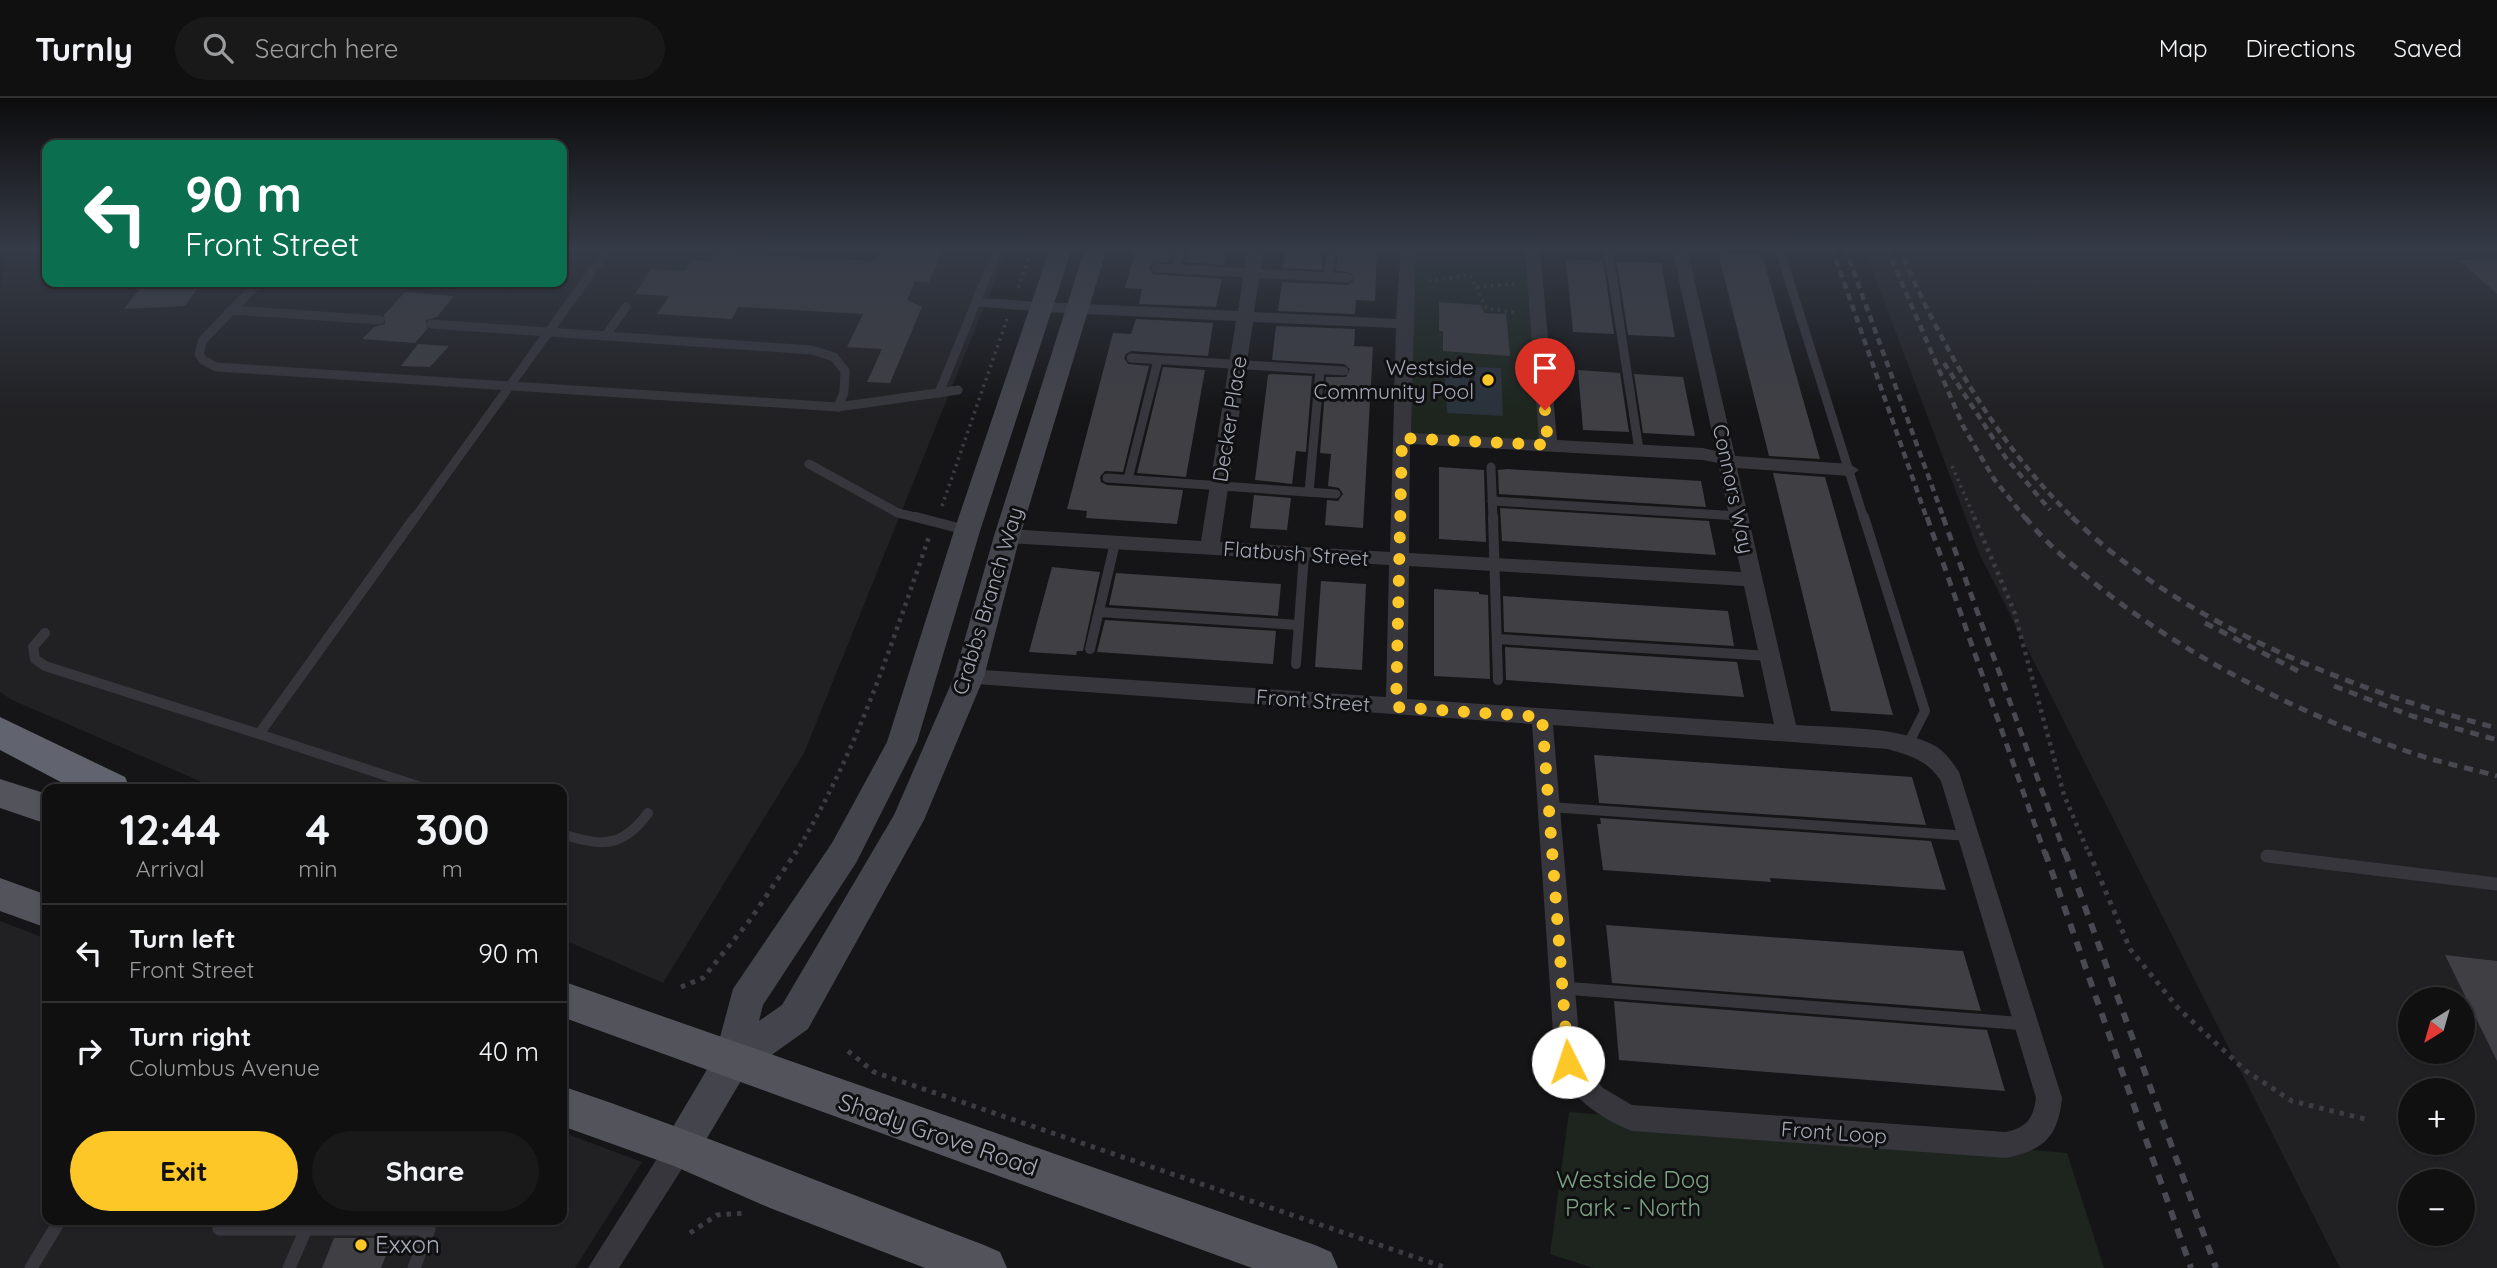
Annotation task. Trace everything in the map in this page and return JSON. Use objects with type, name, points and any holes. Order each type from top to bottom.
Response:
[{"type":"highway","points":[[0,733],[100,784]]},
{"type":"main road","name":"Crabbs Branch Way","points":[[680,1147],[732,1062],[746,1000],[844,853],[902,742],[967,531],[1044,303]]},
{"type":"main road","name":"Crabbs Branch Way","points":[[732,1062],[795,1017],[908,820],[969,677],[1007,536],[1080,303]]},
{"type":"main road","points":[[0,793],[42,807]]},
{"type":"main road","points":[[0,894],[42,910]]},
{"type":"main road","name":"Shady Grove Road","points":[[567,1001],[662,1033],[732,1062],[1315,1268]]},
{"type":"main road","points":[[567,1107],[680,1147],[770,1186],[984,1268]]},
{"type":"street","name":"Decker Place","points":[[1209,548],[1248,303]]},
{"type":"street","points":[[1396,707],[1405,303]]},
{"type":"street","points":[[1537,303],[1548,445]]},
{"type":"street","name":"Connors Way","points":[[1692,303],[1787,731]]},
{"type":"street","points":[[1043,307],[1404,324]]},
{"type":"street","points":[[1402,438],[1703,454],[1745,464],[1850,470]]},
{"type":"street","name":"Flatbush Street","points":[[1007,536],[1753,580]]},
{"type":"street","name":"Front Street","points":[[969,677],[1542,717],[1787,731],[1908,744]]},
{"type":"street","name":"Front Loop","points":[[1542,717],[1568,1062],[1578,1083],[1592,1097],[1611,1110],[1632,1118],[2006,1145],[2027,1141],[2048,1118],[2049,1098],[2027,1024],[1951,778],[1940,762],[1927,752],[1908,744]]},
{"type":"street","name":"Crabbs Branch Way","points":[[603,1268],[680,1147]]},
{"type":"lane","points":[[239,303],[198,348],[199,356],[216,367],[838,407],[958,390]]},
{"type":"lane","points":[[259,734],[569,303]]},
{"type":"lane","points":[[939,393],[976,303]]},
{"type":"lane","points":[[987,303],[1043,307]]},
{"type":"lane","points":[[1616,303],[1639,450]]},
{"type":"lane","points":[[1796,303],[1925,711],[1908,744]]},
{"type":"lane","points":[[606,335],[626,307]]},
{"type":"lane","points":[[232,310],[380,320]]},
{"type":"lane","points":[[431,324],[798,347],[819,351],[838,358],[845,369],[848,379],[838,407]]},
{"type":"lane","points":[[1131,358],[1344,371]]},
{"type":"lane","points":[[1128,479],[1158,360]]},
{"type":"lane","points":[[1309,492],[1320,369]]},
{"type":"lane","points":[[809,464],[898,513],[967,531]]},
{"type":"lane","points":[[1491,467],[1498,680]]},
{"type":"lane","points":[[1107,478],[1336,494]]},
{"type":"lane","points":[[1492,501],[1739,516]]},
{"type":"lane","points":[[1090,649],[1115,543]]},
{"type":"lane","points":[[1296,664],[1304,554]]},
{"type":"lane","points":[[1099,612],[1299,625]]},
{"type":"lane","points":[[45,633],[33,647],[35,659],[44,666],[412,784]]},
{"type":"lane","points":[[1497,639],[1770,656]]},
{"type":"lane","points":[[1549,807],[1969,836]]},
{"type":"lane","points":[[567,836],[592,844],[617,842],[638,829],[648,813]]},
{"type":"lane","points":[[2266,856],[2497,884]]},
{"type":"lane","points":[[1563,988],[2027,1024]]},
{"type":"lane","points":[[31,1268],[57,1225]]},
{"type":"lane","points":[[219,1229],[429,1229],[414,1268]]},
{"type":"lane","points":[[289,1268],[306,1229]]},
{"type":"path","points":[[1483,303],[1486,308],[1518,313]]},
{"type":"path","points":[[681,987],[703,978],[750,920],[822,809],[870,706],[970,430],[1012,304]]},
{"type":"path","points":[[1952,466],[2014,611],[2064,795],[2130,949],[2179,1009],[2246,1071],[2292,1101],[2370,1120]]},
{"type":"path","points":[[848,1051],[874,1072],[1447,1268]]},
{"type":"shaded area","points":[[0,303],[986,303],[804,753],[663,983],[567,941],[567,784],[206,784],[12,700],[0,692]]},
{"type":"shaded area","points":[[1885,303],[2497,303],[2497,1268],[2340,1268],[1979,553]]},
{"type":"shaded area","name":"Westside Community Pool","points":[[1444,365],[1469,367],[1470,392],[1475,392],[1474,367],[1501,368],[1503,416],[1447,413]]},
{"type":"shaded area","points":[[0,921],[42,937],[42,1225],[567,1225],[567,1134],[642,1162],[575,1268],[0,1268]]},
{"type":"green space","points":[[1410,303],[1535,303],[1546,444],[1405,436]]},
{"type":"green space","name":"Westside Dog Park - North","points":[[1569,1112],[2067,1153],[2104,1268],[1593,1268],[1550,1254]]},
{"type":"building","points":[[129,303],[187,303],[185,306],[124,309]]},
{"type":"building","points":[[395,303],[449,303],[437,317],[426,320],[427,329],[415,343],[362,339],[374,327],[385,324],[384,315]]},
{"type":"building","points":[[665,303],[913,303],[922,307],[890,383],[867,382],[882,349],[847,347],[863,314],[738,307],[732,319],[657,314]]},
{"type":"building","points":[[1139,303],[1217,303],[1216,307]]},
{"type":"building","points":[[1279,303],[1356,303],[1355,314],[1278,311]]},
{"type":"building","points":[[1439,303],[1481,305],[1484,313],[1506,314],[1510,356],[1443,351],[1443,331],[1439,331]]},
{"type":"building","points":[[1570,303],[1609,303],[1614,334],[1573,332]]},
{"type":"building","points":[[1623,303],[1668,303],[1675,337],[1628,335]]},
{"type":"building","points":[[1731,303],[1776,303],[1820,459],[1769,456]]},
{"type":"building","points":[[1136,319],[1213,323],[1208,356],[1131,351],[1126,354],[1124,358],[1128,364],[1149,366],[1123,472],[1105,471],[1100,477],[1101,482],[1107,485],[1183,490],[1177,524],[1086,518],[1087,511],[1067,509],[1113,333],[1131,334]]},
{"type":"building","points":[[1276,326],[1355,329],[1354,346],[1373,347],[1363,528],[1325,525],[1327,500],[1338,501],[1343,494],[1339,488],[1328,486],[1331,454],[1320,453],[1326,377],[1346,377],[1350,369],[1344,364],[1272,360]]},
{"type":"building","points":[[418,344],[449,346],[430,367],[401,366]]},
{"type":"building","points":[[1163,367],[1205,370],[1186,477],[1137,473]]},
{"type":"building","points":[[1578,370],[1620,373],[1629,432],[1583,430]]},
{"type":"building","points":[[1634,374],[1683,377],[1695,436],[1643,433]]},
{"type":"building","points":[[1268,375],[1312,376],[1306,452],[1296,451],[1292,484],[1255,480]]},
{"type":"building","points":[[1439,467],[1484,470],[1486,542],[1439,539]]},
{"type":"building","points":[[1498,470],[1701,481],[1706,507],[1499,494]]},
{"type":"building","points":[[1773,473],[1825,477],[1893,715],[1831,711]]},
{"type":"building","points":[[1254,495],[1291,498],[1287,530],[1250,528]]},
{"type":"building","points":[[1500,508],[1709,521],[1716,555],[1502,541]]},
{"type":"building","points":[[1052,567],[1100,572],[1083,651],[1077,651],[1076,655],[1029,652]]},
{"type":"building","points":[[1116,573],[1281,584],[1278,616],[1109,605]]},
{"type":"building","points":[[1321,581],[1366,584],[1362,670],[1315,667]]},
{"type":"building","points":[[1434,589],[1488,595],[1490,679],[1434,676]]},
{"type":"building","points":[[1503,596],[1728,611],[1734,646],[1504,632]]},
{"type":"building","points":[[1105,620],[1276,631],[1273,664],[1097,652]]},
{"type":"building","points":[[1505,647],[1737,662],[1744,697],[1506,680]]},
{"type":"building","points":[[1594,755],[1912,777],[1926,825],[1599,803]]},
{"type":"building","points":[[1600,818],[1931,841],[1946,890],[1770,878],[1771,882],[1603,870],[1597,824],[1601,824]]},
{"type":"building","points":[[1606,925],[1963,951],[1981,1011],[1612,983]]},
{"type":"building","points":[[2445,955],[2497,961],[2497,1061],[2475,1016],[2475,987],[2461,987]]},
{"type":"building","points":[[1614,1001],[1987,1030],[2005,1091],[1619,1060]]},
{"type":"building","name":"Exxon","points":[[334,1238],[393,1238],[381,1268],[322,1268]]},
{"type":"railway","points":[[1851,303],[1927,519]]},
{"type":"railway","points":[[1865,303],[1944,519]]},
{"type":"railway","points":[[1910,303],[1963,426],[1994,479],[2026,519]]},
{"type":"railway","points":[[1925,303],[1973,392],[1996,426],[2020,459],[2072,517]]},
{"type":"railway","points":[[1944,363],[2006,458],[2050,510]]},
{"type":"railway","points":[[1927,517],[2045,854]]},
{"type":"railway","points":[[1943,517],[2065,854]]},
{"type":"railway","points":[[2025,517],[2052,547],[2103,590],[2138,616],[2211,662],[2328,721],[2420,756],[2497,776]]},
{"type":"railway","points":[[2072,517],[2116,555],[2164,590],[2216,621],[2328,673],[2385,694],[2497,728]]},
{"type":"railway","points":[[2205,623],[2298,671]]},
{"type":"railway","points":[[2334,686],[2412,716],[2497,740]]},
{"type":"railway","points":[[2045,852],[2191,1268]]},
{"type":"railway","points":[[2065,852],[2216,1268]]},
{"type":"place","name":"Westside Community Pool","points":[[1488,380]]},
{"type":"place","name":"Exxon","points":[[361,1245]]},
{"type":"route","points":[[1545,410],[1548,445],[1402,438],[1396,707],[1542,717],[1568,1062]]}]
